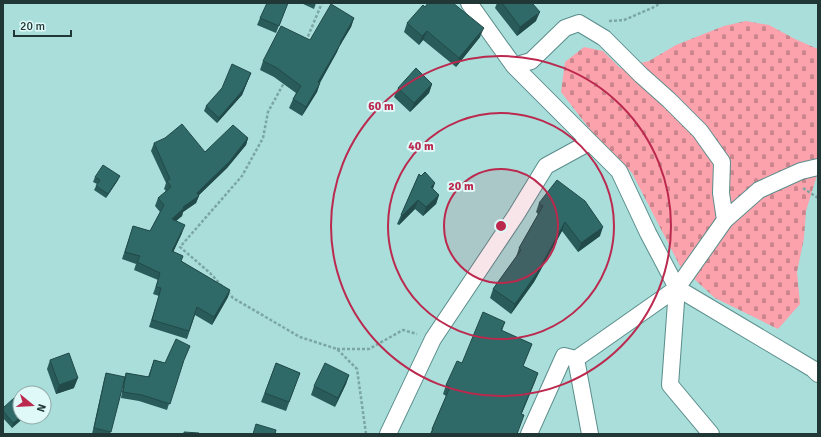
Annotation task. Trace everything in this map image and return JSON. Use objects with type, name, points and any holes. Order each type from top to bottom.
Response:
[{"type":"street","points":[[469,3],[514,66],[618,171],[677,288],[813,369],[818,374]]},
{"type":"street","points":[[514,66],[531,61],[566,28],[579,23],[604,38],[700,131],[722,162],[721,192],[725,220]]},
{"type":"street","points":[[388,434],[433,339],[516,215],[546,166],[590,142]]},
{"type":"street","points":[[529,434],[564,356],[576,359],[677,288],[725,220],[759,190],[801,171],[818,167]]},
{"type":"street","points":[[677,288],[670,385],[710,434]]},
{"type":"street","points":[[576,359],[590,434]]},
{"type":"path","points":[[304,44],[322,3]]},
{"type":"path","points":[[609,21],[624,20],[661,3]]},
{"type":"path","points":[[286,78],[268,112],[263,138],[242,176],[180,247],[210,273],[233,298],[300,337],[337,349],[369,349],[404,330],[433,339]]},
{"type":"path","points":[[337,349],[357,369],[366,434]]},
{"type":"green space","points":[[746,21],[769,25],[818,49],[818,172],[806,211],[804,238],[797,272],[800,304],[778,329],[715,298],[680,266],[632,173],[592,132],[561,92],[565,62],[584,47],[603,51],[620,68],[649,61],[676,45],[724,26]]},
{"type":"building","points":[[267,3],[288,3],[279,26],[260,18]]},
{"type":"building","points":[[428,3],[453,3],[484,28],[459,58],[427,31],[422,36],[407,23],[423,5],[425,7]]},
{"type":"building","points":[[502,3],[532,3],[540,12],[520,27]]},
{"type":"building","points":[[331,4],[354,18],[318,82],[320,83],[306,107],[293,99],[301,86],[277,68],[263,61],[281,26],[310,40]]},
{"type":"building","points":[[232,64],[251,73],[243,90],[219,118],[206,106],[222,88]]},
{"type":"building","points":[[416,68],[432,84],[414,103],[398,88]]},
{"type":"building","points":[[182,124],[205,152],[233,125],[248,138],[230,161],[197,193],[199,196],[183,207],[184,208],[172,219],[185,225],[172,251],[183,256],[181,261],[230,290],[214,317],[197,307],[189,331],[152,320],[161,288],[156,287],[160,273],[137,262],[140,256],[125,252],[133,226],[150,231],[164,205],[158,198],[171,187],[167,181],[170,179],[154,143],[165,138]]},
{"type":"building","points":[[103,165],[120,176],[108,194],[96,186],[100,180],[95,177]]},
{"type":"building","points":[[425,172],[435,183],[431,187],[439,195],[426,207],[418,200],[402,216],[401,215],[419,174],[421,176]]},
{"type":"building","points":[[557,180],[585,201],[603,227],[581,243],[565,222],[537,273],[515,304],[493,289],[521,250],[519,248],[543,206],[539,203]]},
{"type":"building","points":[[483,312],[505,322],[501,330],[532,344],[523,366],[538,373],[521,414],[524,415],[517,434],[431,434],[450,387],[446,385],[457,361],[462,363]]},
{"type":"building","points":[[176,339],[190,346],[170,404],[142,395],[123,392],[126,373],[149,377],[154,360],[165,363]]},
{"type":"building","points":[[69,353],[78,378],[59,385],[50,360]]},
{"type":"building","points":[[276,363],[300,373],[289,402],[265,393]]},
{"type":"building","points":[[325,363],[349,375],[338,398],[314,386]]},
{"type":"building","points":[[106,373],[125,377],[111,432],[94,428]]},
{"type":"building","points":[[12,400],[12,422],[3,411],[3,408]]},
{"type":"building","points":[[256,424],[276,430],[275,434],[253,434]]},
{"type":"building","points":[[184,432],[199,433],[199,434],[184,434]]}]
